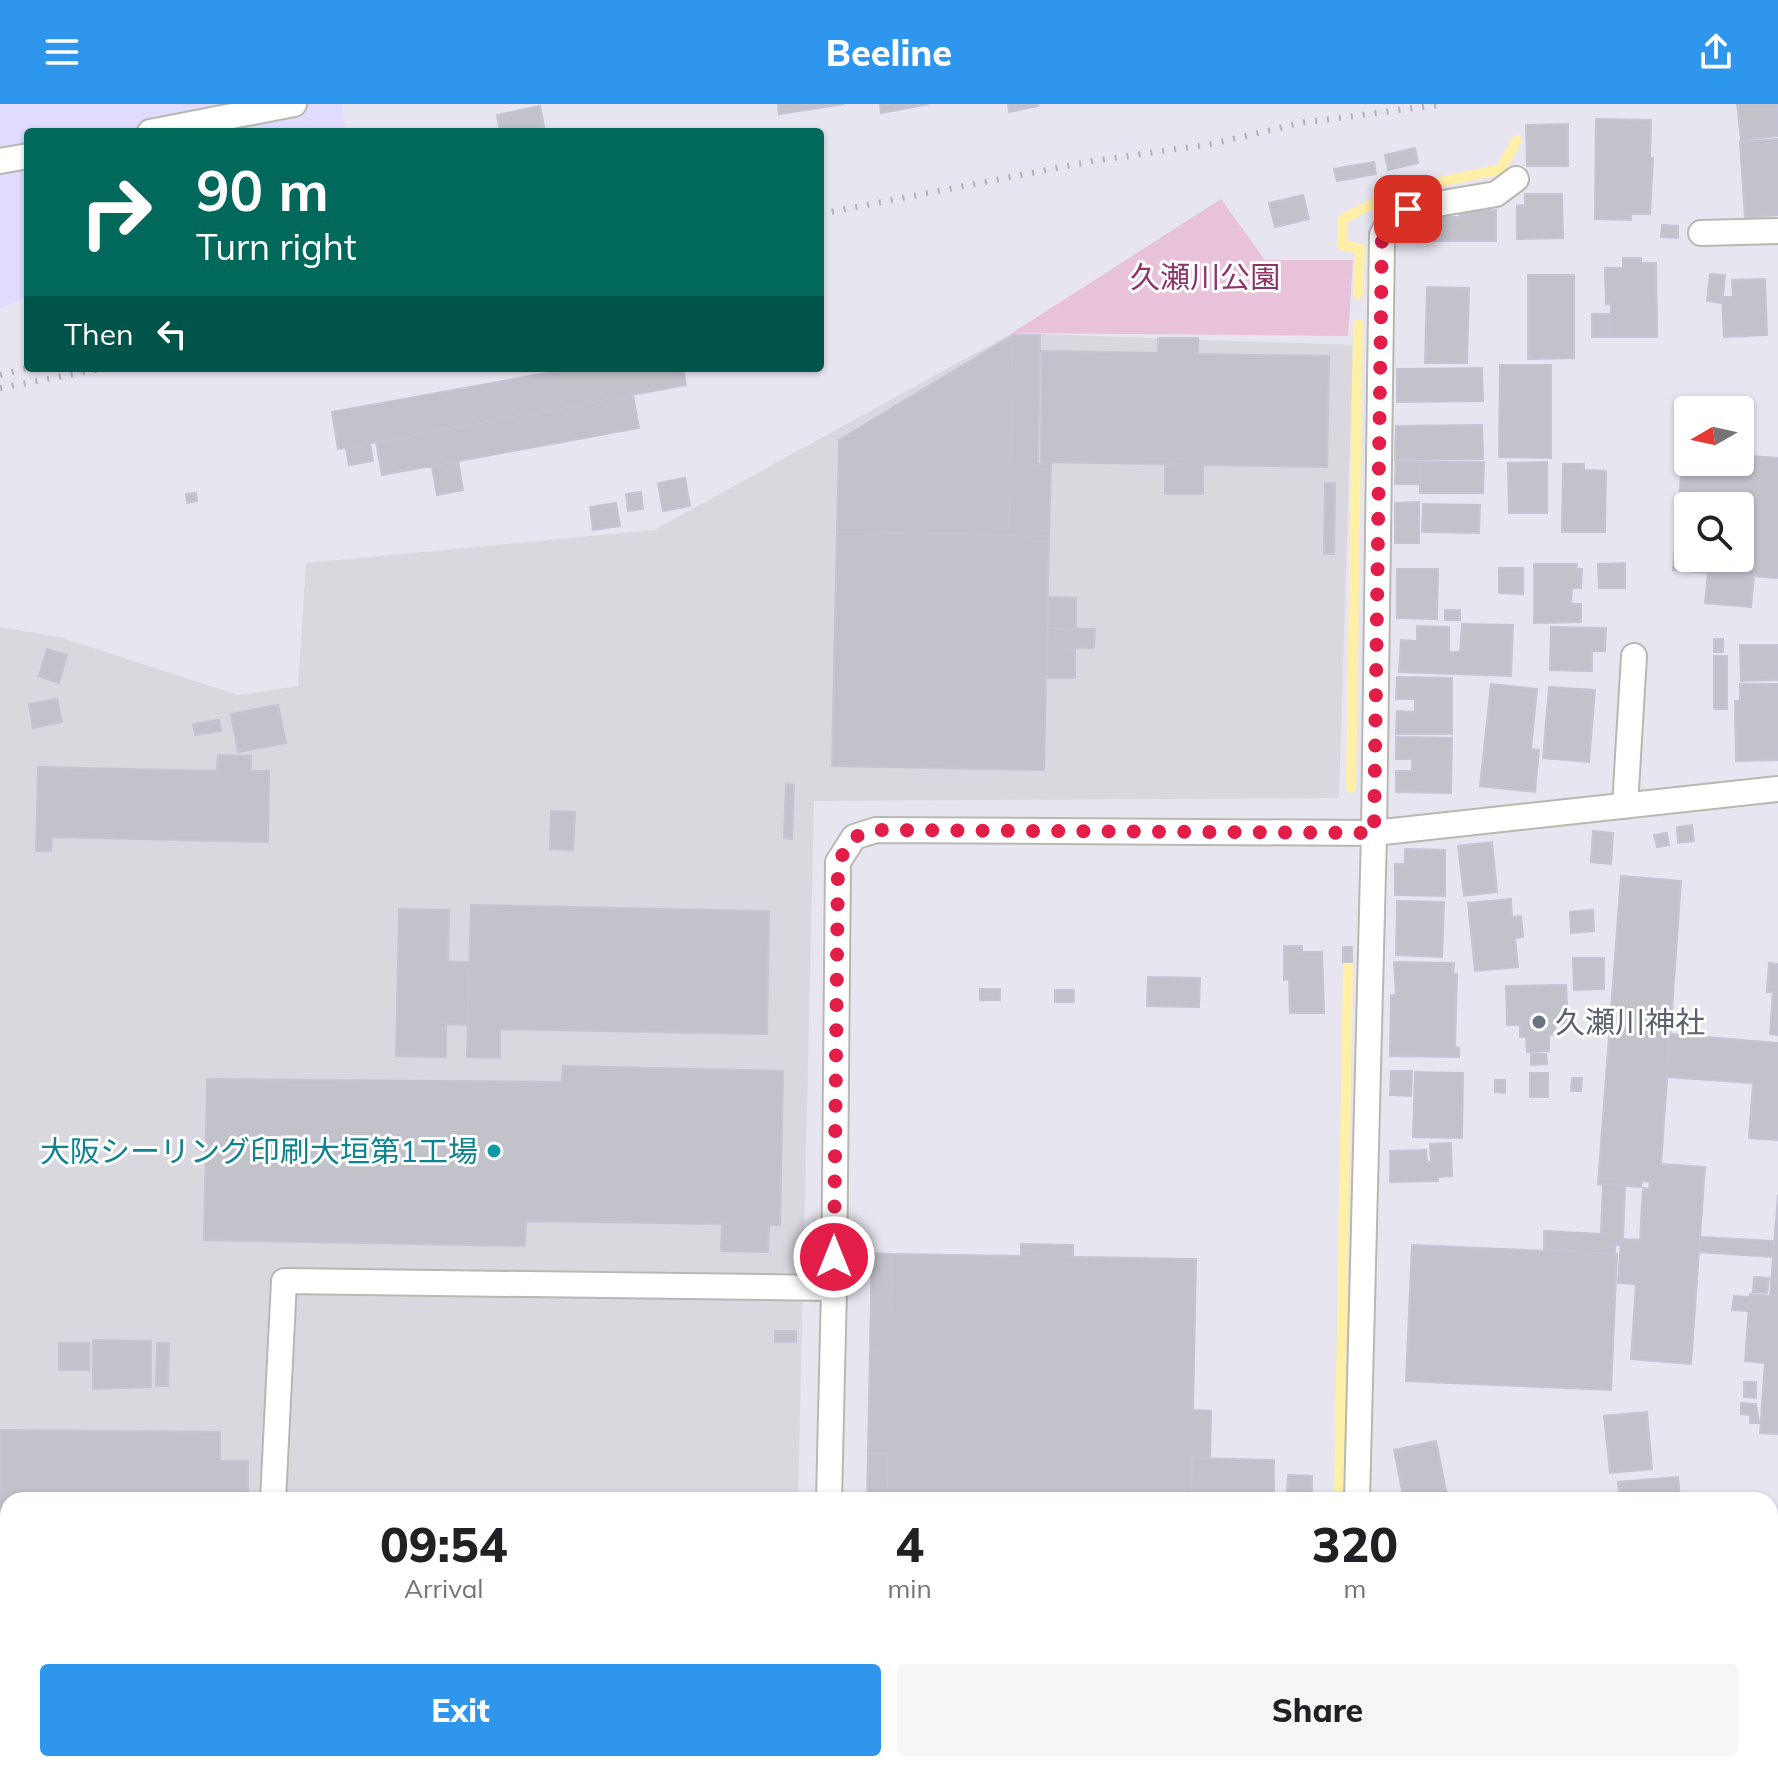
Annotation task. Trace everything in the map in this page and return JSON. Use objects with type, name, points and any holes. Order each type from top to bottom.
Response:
[{"type":"street","points":[[171,128],[294,104]]},
{"type":"street","points":[[0,161],[24,157]]},
{"type":"street","points":[[1357,1492],[1374,833],[1382,235],[1390,219],[1408,209],[1496,194],[1516,179]]},
{"type":"street","points":[[1701,233],[1778,231]]},
{"type":"street","points":[[1625,806],[1634,656]]},
{"type":"street","points":[[829,1492],[838,862],[854,837],[876,830],[1374,833],[1778,789]]},
{"type":"street","points":[[273,1492],[284,1281],[834,1288]]},
{"type":"shaded area","points":[[0,104],[341,104],[345,128],[24,128],[24,299],[0,308]]},
{"type":"shaded area","points":[[1012,333],[1353,345],[1339,798],[814,801],[798,1492],[0,1492],[0,627],[60,637],[238,695],[298,686],[306,563],[654,530]]},
{"type":"green space","name":"久瀬川公園","points":[[1221,199],[1265,260],[1353,260],[1348,336],[1012,333]]},
{"type":"building","points":[[778,104],[844,104],[779,114]]},
{"type":"building","points":[[880,104],[929,104],[881,113]]},
{"type":"building","points":[[1008,104],[1037,104],[1038,106],[1009,112]]},
{"type":"building","points":[[1737,104],[1777,104],[1778,136],[1741,140]]},
{"type":"building","points":[[540,106],[544,128],[499,128],[497,115]]},
{"type":"building","points":[[1596,119],[1651,120],[1650,158],[1653,158],[1650,214],[1631,214],[1631,220],[1595,219]]},
{"type":"building","points":[[1568,124],[1568,166],[1527,166],[1526,125]]},
{"type":"building","points":[[1778,139],[1778,215],[1745,218],[1740,142]]},
{"type":"building","points":[[1415,148],[1418,163],[1388,170],[1385,155]]},
{"type":"building","points":[[1374,162],[1376,174],[1337,181],[1334,169]]},
{"type":"building","points":[[1525,194],[1562,194],[1563,238],[1517,239],[1517,206],[1525,205]]},
{"type":"building","points":[[1303,195],[1309,219],[1275,227],[1269,203]]},
{"type":"building","points":[[1459,210],[1496,210],[1496,241],[1434,241],[1434,217],[1460,217]]},
{"type":"building","points":[[1432,218],[1432,239],[1400,239],[1400,225]]},
{"type":"building","points":[[1662,225],[1678,226],[1678,238],[1661,237]]},
{"type":"building","points":[[1623,258],[1641,258],[1641,263],[1656,263],[1657,337],[1611,337],[1611,304],[1606,304],[1605,268],[1623,268]]},
{"type":"building","points":[[1710,274],[1725,275],[1722,303],[1707,301]]},
{"type":"building","points":[[1528,275],[1574,275],[1574,358],[1528,359]]},
{"type":"building","points":[[1765,279],[1767,335],[1724,337],[1722,297],[1733,297],[1732,280]]},
{"type":"building","points":[[1427,287],[1469,288],[1467,363],[1425,363]]},
{"type":"building","points":[[1592,314],[1609,314],[1609,337],[1592,337]]},
{"type":"building","points":[[1013,335],[1040,335],[1038,464],[1051,464],[1049,536],[1009,535]]},
{"type":"building","points":[[1013,335],[1009,535],[837,532],[839,440]]},
{"type":"building","points":[[1158,338],[1198,338],[1198,354],[1329,356],[1327,467],[1041,462],[1042,351],[1158,353]]},
{"type":"building","points":[[1500,365],[1551,365],[1551,458],[1499,457]]},
{"type":"building","points":[[1482,368],[1483,401],[1397,402],[1397,369]]},
{"type":"building","points":[[553,372],[684,372],[686,385],[338,449],[332,412]]},
{"type":"building","points":[[633,395],[639,428],[382,475],[376,442]]},
{"type":"building","points":[[1482,425],[1483,459],[1395,460],[1396,426]]},
{"type":"building","points":[[370,443],[373,461],[349,465],[346,448]]},
{"type":"building","points":[[1754,456],[1778,458],[1778,578],[1699,572],[1754,572],[1754,492],[1680,492],[1681,476],[1754,476]]},
{"type":"building","points":[[458,461],[463,490],[437,495],[432,466]]},
{"type":"building","points":[[1396,461],[1420,461],[1419,484],[1395,484]]},
{"type":"building","points":[[1420,462],[1484,462],[1483,493],[1420,493]]},
{"type":"building","points":[[1547,462],[1547,513],[1509,513],[1508,463]]},
{"type":"building","points":[[1165,464],[1203,465],[1203,494],[1165,494]]},
{"type":"building","points":[[1563,464],[1584,464],[1584,470],[1606,471],[1605,532],[1562,532]]},
{"type":"building","points":[[685,478],[690,506],[663,511],[658,483]]},
{"type":"building","points":[[1325,483],[1335,483],[1334,554],[1324,554]]},
{"type":"building","points":[[641,492],[643,509],[628,511],[626,494]]},
{"type":"building","points":[[196,493],[197,501],[187,503],[186,494]]},
{"type":"building","points":[[1419,502],[1419,543],[1395,543],[1395,503]]},
{"type":"building","points":[[616,503],[620,526],[593,530],[590,507]]},
{"type":"building","points":[[1423,504],[1480,505],[1479,533],[1422,532]]},
{"type":"building","points":[[837,532],[1049,536],[1044,770],[832,766]]},
{"type":"building","points":[[1625,563],[1625,588],[1599,588],[1598,564]]},
{"type":"building","points":[[1534,564],[1577,564],[1576,569],[1582,569],[1581,588],[1572,588],[1571,604],[1581,604],[1581,622],[1534,623]]},
{"type":"building","points":[[1499,568],[1523,568],[1523,594],[1499,593]]},
{"type":"building","points":[[1397,569],[1438,569],[1437,619],[1397,618]]},
{"type":"building","points":[[1708,572],[1754,576],[1751,607],[1705,603]]},
{"type":"building","points":[[1048,597],[1076,598],[1076,629],[1048,628]]},
{"type":"building","points":[[1445,610],[1460,610],[1460,620],[1445,620]]},
{"type":"building","points":[[1462,624],[1513,625],[1511,676],[1399,672],[1401,640],[1417,641],[1417,626],[1449,627],[1449,652],[1460,652]]},
{"type":"building","points":[[1551,627],[1606,628],[1605,651],[1592,651],[1592,671],[1550,670]]},
{"type":"building","points":[[1048,628],[1095,629],[1094,648],[1047,647]]},
{"type":"building","points":[[1714,639],[1723,639],[1723,652],[1714,652]]},
{"type":"building","points":[[1740,645],[1778,645],[1778,680],[1741,681]]},
{"type":"building","points":[[1047,647],[1075,648],[1075,678],[1047,678]]},
{"type":"building","points":[[47,649],[67,655],[59,683],[39,676]]},
{"type":"building","points":[[1714,656],[1727,656],[1727,709],[1714,709]]},
{"type":"building","points":[[1397,677],[1452,678],[1452,734],[1396,734],[1397,711],[1415,712],[1415,699],[1396,699]]},
{"type":"building","points":[[1491,684],[1537,689],[1531,749],[1539,750],[1535,792],[1480,786]]},
{"type":"building","points":[[1740,684],[1778,684],[1778,760],[1736,761],[1735,701],[1740,701]]},
{"type":"building","points":[[1549,687],[1595,690],[1589,762],[1543,758]]},
{"type":"building","points":[[57,699],[62,722],[33,728],[29,704]]},
{"type":"building","points":[[278,705],[286,743],[238,752],[231,714]]},
{"type":"building","points":[[219,720],[221,731],[195,735],[193,724]]},
{"type":"building","points":[[1396,737],[1452,738],[1451,793],[1396,792],[1396,771],[1412,771],[1412,759],[1396,759]]},
{"type":"building","points":[[218,755],[251,756],[251,771],[269,771],[268,842],[52,837],[51,851],[36,851],[38,767],[217,771]]},
{"type":"building","points":[[786,784],[794,785],[792,839],[784,838]]},
{"type":"building","points":[[551,811],[575,812],[573,850],[550,849]]},
{"type":"building","points":[[1692,825],[1694,841],[1678,843],[1677,827]]},
{"type":"building","points":[[1593,831],[1613,833],[1611,864],[1591,862]]},
{"type":"building","points":[[1667,833],[1669,845],[1657,847],[1654,835]]},
{"type":"building","points":[[1492,842],[1497,892],[1464,896],[1458,846]]},
{"type":"building","points":[[1405,849],[1445,850],[1445,896],[1395,895],[1395,864],[1405,864]]},
{"type":"building","points":[[1621,876],[1681,881],[1661,1164],[1705,1167],[1691,1364],[1631,1359],[1636,1284],[1618,1283],[1621,1239],[1640,1240],[1643,1188],[1649,1189],[1650,1182],[1642,1181],[1641,1187],[1598,1184]]},
{"type":"building","points":[[1511,899],[1512,917],[1521,916],[1523,937],[1515,938],[1518,967],[1475,971],[1468,903]]},
{"type":"building","points":[[1397,901],[1444,902],[1442,957],[1396,955]]},
{"type":"building","name":"大阪シーリング印刷大垣第1工場","points":[[471,905],[769,911],[767,1034],[500,1029],[500,1058],[467,1057]]},
{"type":"building","points":[[399,909],[449,910],[448,962],[469,962],[468,1025],[446,1024],[446,1057],[396,1056]]},
{"type":"building","points":[[1593,910],[1594,931],[1571,933],[1570,912]]},
{"type":"building","points":[[1284,946],[1302,946],[1302,952],[1322,952],[1324,1013],[1290,1013],[1289,979],[1284,980]]},
{"type":"building","points":[[1343,947],[1352,947],[1352,962],[1343,962]]},
{"type":"building","points":[[1573,958],[1604,958],[1604,989],[1574,990]]},
{"type":"building","points":[[1394,962],[1454,963],[1453,974],[1457,974],[1455,1047],[1459,1048],[1459,1057],[1390,1056],[1391,995],[1396,995]]},
{"type":"building","points":[[1769,963],[1778,964],[1778,992],[1767,992]]},
{"type":"building","points":[[1148,977],[1200,978],[1199,1007],[1147,1006]]},
{"type":"building","points":[[1566,985],[1568,1024],[1555,1025],[1556,1035],[1549,1035],[1549,1051],[1527,1052],[1526,1037],[1520,1037],[1520,1025],[1507,1025],[1506,986]]},
{"type":"building","points":[[980,989],[1000,989],[1000,1000],[980,1000]]},
{"type":"building","points":[[1055,990],[1074,990],[1074,1002],[1055,1002]]},
{"type":"building","points":[[1773,992],[1778,992],[1778,1035],[1770,1034]]},
{"type":"building","points":[[1670,1034],[1778,1043],[1778,1140],[1749,1138],[1753,1083],[1667,1077]]},
{"type":"building","points":[[1531,1054],[1546,1054],[1547,1064],[1531,1065]]},
{"type":"building","name":"大阪シーリング印刷大垣第1工場","points":[[563,1066],[783,1071],[780,1225],[769,1225],[768,1252],[721,1251],[722,1224],[526,1221],[525,1246],[204,1240],[207,1079],[562,1082]]},
{"type":"building","points":[[1391,1071],[1412,1071],[1411,1096],[1390,1095]]},
{"type":"building","points":[[1415,1072],[1463,1073],[1462,1138],[1413,1137]]},
{"type":"building","points":[[1530,1073],[1548,1073],[1548,1097],[1530,1097]]},
{"type":"building","points":[[1572,1078],[1582,1078],[1581,1091],[1571,1091]]},
{"type":"building","points":[[1495,1080],[1505,1080],[1505,1093],[1495,1092]]},
{"type":"building","points":[[1451,1143],[1452,1176],[1438,1177],[1438,1181],[1390,1182],[1390,1151],[1426,1150],[1427,1162],[1431,1162],[1430,1144]]},
{"type":"building","points":[[1603,1184],[1625,1185],[1623,1239],[1620,1245],[1615,1245],[1615,1254],[1544,1250],[1544,1231],[1601,1234]]},
{"type":"building","points":[[1778,1195],[1778,1434],[1760,1433],[1765,1363],[1745,1361],[1750,1294],[1770,1296]]},
{"type":"building","points":[[1700,1237],[1774,1241],[1773,1257],[1699,1252]]},
{"type":"building","points":[[1021,1244],[1073,1245],[1073,1257],[1021,1256]]},
{"type":"building","points":[[1412,1245],[1617,1254],[1611,1390],[1406,1381]]},
{"type":"building","points":[[872,1253],[891,1254],[890,1350],[870,1349]]},
{"type":"building","points":[[891,1254],[1196,1259],[1193,1410],[1211,1411],[1210,1459],[1192,1458],[1191,1492],[887,1492],[887,1454],[868,1454],[870,1349],[890,1350]]},
{"type":"building","points":[[1754,1277],[1769,1278],[1767,1293],[1753,1292]]},
{"type":"building","points":[[1734,1296],[1749,1297],[1748,1311],[1732,1310]]},
{"type":"building","points":[[775,1331],[796,1331],[796,1342],[775,1342]]},
{"type":"building","points":[[93,1340],[151,1341],[151,1387],[93,1389]]},
{"type":"building","points":[[59,1343],[89,1343],[89,1370],[59,1370]]},
{"type":"building","points":[[157,1343],[169,1343],[168,1386],[156,1386]]},
{"type":"building","points":[[1744,1382],[1756,1382],[1756,1398],[1744,1397]]},
{"type":"building","points":[[1741,1403],[1756,1404],[1759,1423],[1750,1423],[1750,1415],[1741,1414]]},
{"type":"building","points":[[1647,1412],[1652,1469],[1610,1473],[1604,1416]]},
{"type":"building","points":[[0,1430],[220,1432],[220,1461],[248,1461],[248,1492],[0,1492]]},
{"type":"building","points":[[1436,1441],[1446,1492],[1402,1492],[1394,1450]]},
{"type":"building","points":[[868,1454],[887,1454],[887,1492],[867,1492]]},
{"type":"building","points":[[1192,1458],[1274,1460],[1274,1492],[1191,1492]]},
{"type":"building","points":[[1288,1475],[1312,1476],[1312,1492],[1287,1492]]},
{"type":"building","points":[[1678,1477],[1679,1492],[1619,1492],[1618,1482]]},
{"type":"waterway","points":[[1358,294],[1360,249],[1342,245],[1343,219],[1398,191],[1501,169],[1517,140]]},
{"type":"waterway","points":[[1351,788],[1358,324]]},
{"type":"waterway","points":[[1339,1492],[1348,966]]},
{"type":"railway","points":[[824,213],[1093,161],[1212,144],[1300,123],[1445,104]]},
{"type":"railway","points":[[0,375],[24,369]]},
{"type":"railway","points":[[0,388],[85,372]]},
{"type":"place","name":"久瀬川神社","points":[[1539,1022]]},
{"type":"place","name":"大阪シーリング印刷大垣第1工場","points":[[494,1151]]},
{"type":"route","points":[[834,1257],[838,862],[854,837],[876,830],[1374,833],[1382,235],[1390,219],[1408,209]]}]
